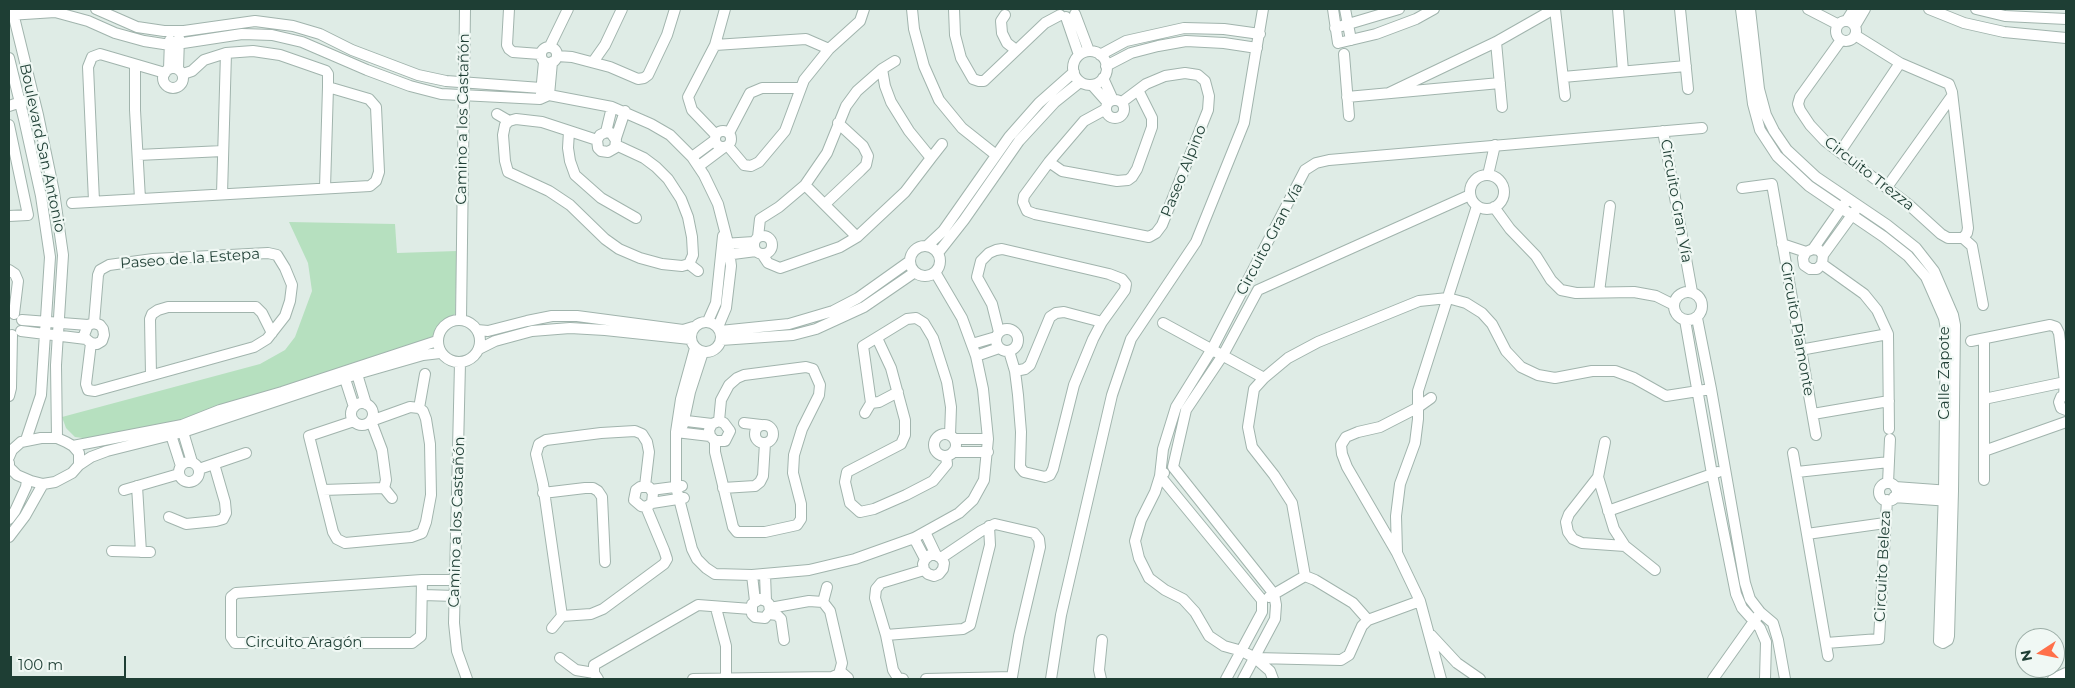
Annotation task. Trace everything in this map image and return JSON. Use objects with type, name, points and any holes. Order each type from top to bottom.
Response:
[{"type":"street","points":[[96,9],[137,27],[174,31],[255,21],[293,26],[320,34],[352,50],[418,75],[446,81],[544,94],[612,107],[625,111],[670,135],[699,166],[710,187],[724,225],[729,290],[718,347],[710,351],[696,346],[570,328],[524,333],[495,341],[479,349],[472,358],[460,363],[449,361],[440,353],[437,341],[439,332],[444,325],[452,320],[470,323],[477,330],[480,342],[479,349]]},
{"type":"street","name":"Camino a los Castañón","points":[[461,320],[465,9]]},
{"type":"street","points":[[509,9],[507,45],[513,52],[548,59],[572,57],[610,67],[638,79],[648,75],[667,35],[675,9]]},
{"type":"street","points":[[544,94],[548,59],[556,51],[550,46],[568,9]]},
{"type":"street","points":[[592,62],[605,45],[622,9]]},
{"type":"street","points":[[725,9],[715,45],[688,97],[692,110],[720,142],[744,165],[752,166],[759,162],[785,131],[804,80],[828,49],[860,21],[864,9]]},
{"type":"street","points":[[912,9],[914,29],[924,66],[939,100],[962,128],[996,155]]},
{"type":"street","points":[[954,9],[957,43],[964,63],[974,79],[984,80],[1045,23],[1067,13],[1084,53]]},
{"type":"street","points":[[1051,679],[1060,615],[1112,395],[1131,340],[1196,242],[1244,123],[1263,9]]},
{"type":"street","points":[[1333,9],[1338,43],[1376,34],[1416,19],[1434,9]]},
{"type":"street","points":[[1345,9],[1351,40]]},
{"type":"street","points":[[1335,28],[1399,9]]},
{"type":"street","points":[[1389,93],[1496,42],[1555,9],[1565,96]]},
{"type":"street","points":[[1618,9],[1624,71]]},
{"type":"street","points":[[1680,9],[1688,89]]},
{"type":"street","name":"Calle Zapote","points":[[1741,9],[1752,104],[1760,130],[1777,156],[1791,171],[1809,186],[1842,208],[1855,211]]},
{"type":"street","name":"Calle Zapote","points":[[1750,9],[1760,89],[1766,115],[1774,131],[1798,162],[1848,199],[1855,211],[1908,256],[1926,277],[1944,318],[1946,329],[1949,496],[1944,638]]},
{"type":"street","points":[[1808,9],[1848,27],[1900,63],[1949,84],[1968,228],[1963,238],[1972,246],[1983,305]]},
{"type":"street","points":[[1854,9],[1848,27],[1847,41],[1840,40],[1836,34],[1848,27],[1865,9]]},
{"type":"street","points":[[1929,9],[1964,23],[2004,32],[2064,38],[2063,19],[2006,16],[1976,9]]},
{"type":"street","points":[[11,12],[55,12],[88,21],[144,41],[174,44],[242,34],[272,35],[302,42],[367,70],[410,86],[441,94],[464,96],[544,94]]},
{"type":"street","name":"Boulevard San Antonio","points":[[11,12],[38,115],[54,192],[63,255],[56,396],[57,438]]},
{"type":"street","points":[[1005,15],[1001,21],[1002,33],[1007,43],[1016,50]]},
{"type":"street","points":[[1077,77],[1074,62],[1084,53],[1100,55],[1126,41],[1155,33],[1184,28],[1224,29],[1260,34]]},
{"type":"street","points":[[174,31],[174,71]]},
{"type":"street","points":[[715,45],[806,39],[828,49]]},
{"type":"street","name":"Circuito Trezza","points":[[1840,40],[1800,97],[1798,104],[1810,126],[1825,141],[1924,217],[1941,234],[1948,238],[1963,238]]},
{"type":"street","points":[[1106,66],[1132,53],[1186,41],[1224,43],[1257,48]]},
{"type":"street","points":[[1496,42],[1502,107]]},
{"type":"street","points":[[94,202],[88,67],[92,57],[100,54],[135,65],[174,71],[192,70],[204,60],[226,53],[253,51],[280,55],[323,69],[328,74],[325,188]]},
{"type":"street","points":[[222,194],[226,53]]},
{"type":"street","points":[[1344,54],[1350,116]]},
{"type":"street","points":[[1100,55],[1106,66],[1103,78],[1112,104]]},
{"type":"street","name":"Boulevard San Antonio","points":[[9,58],[41,196],[50,257],[41,395],[24,441]]},
{"type":"street","points":[[895,60],[857,91],[846,106],[827,154],[805,185],[760,219],[758,246],[768,264],[780,268],[840,246],[857,237],[905,192],[942,144]]},
{"type":"street","points":[[1840,152],[1900,63]]},
{"type":"street","points":[[135,65],[135,110],[140,199]]},
{"type":"street","points":[[1563,77],[1686,66]]},
{"type":"street","points":[[882,69],[885,86],[891,102],[908,131],[931,158]]},
{"type":"street","name":"Paseo Alpino","points":[[1186,73],[1198,75],[1205,81],[1209,96],[1208,110],[1162,226],[1156,233],[1145,237],[1027,211],[1023,202],[1024,196],[1049,162],[1084,121],[1138,90],[1146,84],[1165,76],[1186,73]]},
{"type":"street","points":[[720,333],[789,324],[834,311],[858,298],[910,261],[915,249],[927,246],[943,231],[996,155],[1039,103],[1077,77]]},
{"type":"street","points":[[1077,77],[1092,85],[1112,104]]},
{"type":"street","points":[[938,253],[974,206],[1019,141],[1077,77]]},
{"type":"street","points":[[1092,85],[1103,78]]},
{"type":"street","points":[[1347,97],[1500,83]]},
{"type":"street","points":[[72,203],[370,186],[376,181],[379,172],[376,107],[374,102],[370,99],[328,87]]},
{"type":"street","points":[[692,157],[720,142],[731,141],[728,133],[750,92],[762,88],[800,88]]},
{"type":"street","points":[[1049,162],[1062,171],[1117,181],[1128,180],[1132,177],[1137,170],[1152,128],[1152,118],[1138,90]]},
{"type":"street","points":[[1886,188],[1952,96]]},
{"type":"street","points":[[9,106],[34,99]]},
{"type":"street","points":[[606,132],[612,107]]},
{"type":"street","points":[[625,111],[616,141],[612,151],[604,152],[598,148],[597,140],[600,135],[606,132],[611,133],[616,141],[644,158],[668,179],[681,199],[688,217],[693,255],[689,264]]},
{"type":"street","points":[[497,114],[509,121]]},
{"type":"street","points":[[9,216],[28,215],[13,165],[9,124],[38,115]]},
{"type":"street","points":[[597,140],[542,122],[516,119],[509,121],[505,125],[504,134],[504,173],[549,191],[570,205],[605,239],[619,249],[640,258],[662,264],[682,266],[689,264]]},
{"type":"street","points":[[824,204],[860,172],[866,165],[868,156],[863,146],[838,123]]},
{"type":"street","points":[[1663,131],[1702,128]]},
{"type":"street","points":[[569,131],[568,148],[575,175],[601,198],[636,218]]},
{"type":"street","name":"Circuito Gran Vía","points":[[1272,675],[1255,658],[1242,651],[1224,646],[1209,636],[1195,612],[1183,598],[1165,590],[1149,578],[1139,558],[1135,541],[1141,520],[1155,492],[1160,476],[1163,449],[1176,407],[1212,349],[1306,170],[1316,163],[1329,160],[1663,131],[1692,292]]},
{"type":"street","points":[[699,166],[720,142]]},
{"type":"street","points":[[1488,175],[1495,145]]},
{"type":"street","points":[[138,155],[223,151]]},
{"type":"street","points":[[1488,175],[1496,178],[1503,189],[1500,202],[1494,207],[1485,209],[1477,206],[1470,195],[1471,186],[1476,179],[1488,175]]},
{"type":"street","name":"Circuito Piamonte","points":[[1742,188],[1772,184],[1816,435]]},
{"type":"street","points":[[805,185],[857,237]]},
{"type":"street","points":[[1246,284],[1258,290],[1470,195]]},
{"type":"street","name":"Circuito Piamonte","points":[[1822,260],[1817,269],[1810,269],[1804,265],[1803,258],[1848,199]]},
{"type":"street","points":[[1397,554],[1396,516],[1400,484],[1415,443],[1418,419],[1418,391],[1477,206]]},
{"type":"street","points":[[1599,292],[1610,206]]},
{"type":"street","points":[[1494,207],[1510,229],[1536,256],[1551,280],[1561,290],[1576,293],[1634,292],[1656,296],[1674,304],[1678,316],[1685,320],[1697,318],[1702,312],[1703,304],[1699,296],[1692,292],[1680,294],[1674,304]]},
{"type":"street","points":[[1822,260],[1855,211]]},
{"type":"street","points":[[725,243],[758,246]]},
{"type":"street","name":"Circuito Piamonte","points":[[1782,244],[1809,250],[1819,250],[1822,260],[1864,294],[1877,310],[1888,334],[1890,434]]},
{"type":"street","points":[[726,255],[758,246]]},
{"type":"street","points":[[910,261],[915,272],[927,276],[935,272],[940,261],[938,253],[927,246]]},
{"type":"street","points":[[1002,250],[1122,279],[1126,284],[1125,290],[1102,322],[1074,385],[1050,475],[1045,477],[1024,472],[1020,468],[1021,432],[1016,371],[1004,350],[997,345],[998,334],[992,304],[977,277],[981,261],[989,253],[1002,250]]},
{"type":"street","name":"Paseo de la Estepa","points":[[88,341],[85,376],[88,390],[95,391],[254,347],[272,334],[285,316],[290,301],[292,285],[285,268],[276,255],[268,254],[152,259],[109,265],[100,270],[98,275],[91,324],[84,335],[88,341],[97,344],[102,341],[104,330],[100,325],[91,324]]},
{"type":"street","points":[[708,321],[716,303],[726,255]]},
{"type":"street","points":[[689,264],[698,271]]},
{"type":"street","points":[[9,270],[15,274],[18,281],[15,316],[23,326],[14,333],[9,396]]},
{"type":"street","points":[[708,321],[720,333],[793,334],[816,329],[864,307],[915,272]]},
{"type":"street","points":[[693,327],[696,346],[681,400],[679,432],[680,486],[692,549],[697,559],[715,574],[752,575],[810,570],[855,560],[914,538],[959,513],[974,500],[984,480],[988,439],[984,389],[976,356],[962,318],[935,272]]},
{"type":"street","name":"Circuito Gran Vía","points":[[1173,467],[1186,410],[1223,355],[1258,290]]},
{"type":"street","points":[[1304,576],[1292,503],[1274,475],[1252,447],[1248,427],[1254,389],[1288,358],[1318,342],[1419,301],[1448,298],[1466,303],[1482,313],[1492,324],[1506,351],[1521,368],[1538,374],[1555,378],[1592,371],[1615,371],[1634,378],[1666,396],[1711,389]]},
{"type":"street","points":[[151,375],[150,320],[152,314],[158,310],[168,307],[256,307],[262,313],[272,334]]},
{"type":"street","points":[[1016,371],[1025,369],[1030,365],[1050,318],[1056,313],[1064,312],[1102,322]]},
{"type":"street","points":[[15,316],[46,321],[91,324]]},
{"type":"street","points":[[477,330],[488,331],[527,320],[552,316],[576,316],[683,330],[693,327],[700,322],[708,321]]},
{"type":"street","points":[[865,413],[870,403],[863,346],[907,319],[916,318],[924,323],[933,338],[947,382],[951,407],[952,437],[956,446],[949,454],[947,464],[933,481],[874,509],[860,512],[850,503],[845,482],[847,472],[901,444],[905,434],[905,420],[891,368],[877,338]]},
{"type":"street","points":[[1697,318],[1745,583],[1750,599],[1760,612],[1773,623],[1785,679]]},
{"type":"street","points":[[1685,320],[1712,474],[1736,594],[1742,608],[1760,628],[1766,642],[1765,679]]},
{"type":"street","points":[[1162,323],[1264,378]]},
{"type":"street","points":[[1971,341],[1984,340],[2050,325],[2056,327],[2059,333],[2065,382],[2065,395],[2059,399],[2059,405],[2066,411]]},
{"type":"street","points":[[972,344],[1006,329],[1016,334],[1017,344],[1004,350],[976,356]]},
{"type":"street","points":[[14,333],[58,336],[88,341]]},
{"type":"street","points":[[1800,350],[1888,334]]},
{"type":"street","points":[[1984,340],[1984,480]]},
{"type":"street","points":[[74,446],[182,425],[220,410],[282,392],[437,341]]},
{"type":"street","points":[[9,465],[17,475],[27,480],[43,484],[55,482],[72,473],[79,465],[91,457],[106,451],[183,432],[357,374],[423,355],[440,353]]},
{"type":"street","name":"Camino a los Castañón","points":[[460,363],[454,623],[457,651],[467,679]]},
{"type":"street","points":[[806,367],[813,369],[820,385],[819,395],[802,429],[794,455],[794,473],[801,519],[797,525],[764,532],[737,532],[733,527],[709,430],[715,423],[721,400],[728,385],[737,378],[806,367]]},
{"type":"street","points":[[357,374],[366,404],[373,411],[371,421],[382,450],[386,480],[384,488]]},
{"type":"street","points":[[419,408],[425,374]]},
{"type":"street","points":[[345,379],[354,407]]},
{"type":"street","points":[[1984,399],[2065,382]]},
{"type":"street","points":[[870,403],[879,402],[898,392]]},
{"type":"street","points":[[1431,398],[1417,408],[1380,427],[1346,436],[1341,445],[1347,467],[1397,554],[1420,601],[1441,679]]},
{"type":"street","name":"Circuito Piamonte","points":[[1813,414],[1889,401]]},
{"type":"street","points":[[354,421],[308,436],[333,532],[333,542],[345,543],[411,537],[426,532],[430,495],[430,444],[423,411],[419,408],[410,407],[360,425],[354,421],[351,412],[359,403],[366,404]]},
{"type":"street","points":[[679,432],[720,442],[729,437],[728,426],[715,423],[681,421]]},
{"type":"street","points":[[1984,451],[2066,422]]},
{"type":"street","points":[[723,488],[755,486],[763,476],[765,443],[770,440],[771,430],[767,426],[744,423]]},
{"type":"street","points":[[552,628],[562,616],[591,614],[603,609],[664,564],[667,558],[649,505],[654,496],[648,488],[647,442],[642,434],[635,431],[546,440],[539,444],[536,454],[562,616]]},
{"type":"street","points":[[171,435],[181,479],[191,482],[196,480],[195,466],[183,432]]},
{"type":"street","points":[[988,439],[952,437],[944,434],[939,435],[935,440],[936,451],[940,455],[988,452]]},
{"type":"street","name":"Circuito Beleza","points":[[1826,643],[1879,639],[1885,523],[1891,492],[1890,434]]},
{"type":"street","points":[[9,443],[57,438],[74,446],[79,454],[79,465]]},
{"type":"street","points":[[9,457],[12,450],[24,441]]},
{"type":"street","points":[[1605,442],[1598,477],[1569,514],[1566,522],[1568,532],[1573,539],[1582,543],[1625,546]]},
{"type":"street","points":[[1793,452],[1828,656]]},
{"type":"street","points":[[124,490],[180,470],[186,462],[195,466],[214,464],[246,453]]},
{"type":"street","points":[[1797,472],[1889,462]]},
{"type":"street","points":[[169,518],[186,524],[223,519],[226,513],[225,502],[214,464]]},
{"type":"street","points":[[1226,679],[1262,612],[1262,600],[1160,476],[1173,467],[1274,594],[1276,605],[1275,619],[1243,679]]},
{"type":"street","points":[[1608,511],[1726,470]]},
{"type":"street","points":[[1598,477],[1614,529],[1625,546],[1655,570]]},
{"type":"street","points":[[9,519],[15,511],[26,487],[27,480]]},
{"type":"street","points":[[9,536],[25,516],[43,484]]},
{"type":"street","points":[[112,552],[145,552],[137,486]]},
{"type":"street","points":[[680,486],[636,490],[634,500],[641,506],[682,498]]},
{"type":"street","points":[[323,490],[384,488]]},
{"type":"street","points":[[384,488],[392,498]]},
{"type":"street","points":[[543,493],[585,488],[593,488],[598,491],[602,496],[605,562]]},
{"type":"street","points":[[1891,492],[1949,496]]},
{"type":"street","points":[[1807,534],[1885,523]]},
{"type":"street","points":[[925,532],[938,556],[944,563],[940,574],[934,576],[924,570],[923,564],[925,559],[930,555],[938,556],[995,524],[1034,533],[1039,540],[1040,547],[1019,636],[1012,677],[926,679]]},
{"type":"street","points":[[886,635],[963,629],[970,625],[990,545],[989,526]]},
{"type":"street","points":[[914,538],[925,559]]},
{"type":"street","points":[[1229,558],[1238,550]]},
{"type":"street","points":[[903,679],[898,678],[893,670],[886,635],[875,598],[876,589],[881,583],[924,570]]},
{"type":"street","points":[[765,574],[769,608]]},
{"type":"street","points":[[693,679],[832,677],[844,675],[830,611],[823,602],[809,601],[769,608],[760,619],[752,614],[752,575]]},
{"type":"street","points":[[1262,600],[1304,576],[1316,580],[1353,603],[1368,620]]},
{"type":"street","name":"Circuito Aragón","points":[[422,580],[421,636],[412,643],[235,643],[231,638],[231,597],[236,593],[422,580],[455,580]]},
{"type":"street","points":[[823,602],[827,588]]},
{"type":"street","points":[[423,595],[455,596]]},
{"type":"street","points":[[560,658],[576,670],[596,676],[594,665],[698,605],[716,608],[753,605],[760,599],[781,619],[784,640]]},
{"type":"street","points":[[1255,658],[1341,660],[1349,655],[1362,626],[1368,620],[1420,601]]},
{"type":"street","points":[[716,608],[726,646],[726,679]]},
{"type":"street","points":[[1713,679],[1760,612]]},
{"type":"street","points":[[1430,634],[1457,663],[1480,679]]},
{"type":"street","points":[[1101,679],[1099,670],[1102,640]]},
{"type":"street","points":[[1272,675],[1280,658]]},
{"type":"street","points":[[2053,679],[2066,674]]},
{"type":"green space","points":[[289,222],[395,224],[397,253],[457,251],[455,314],[440,323],[432,337],[427,341],[180,422],[98,440],[75,437],[66,428],[62,417],[260,364],[285,350],[295,337],[312,291],[308,263]]}]
